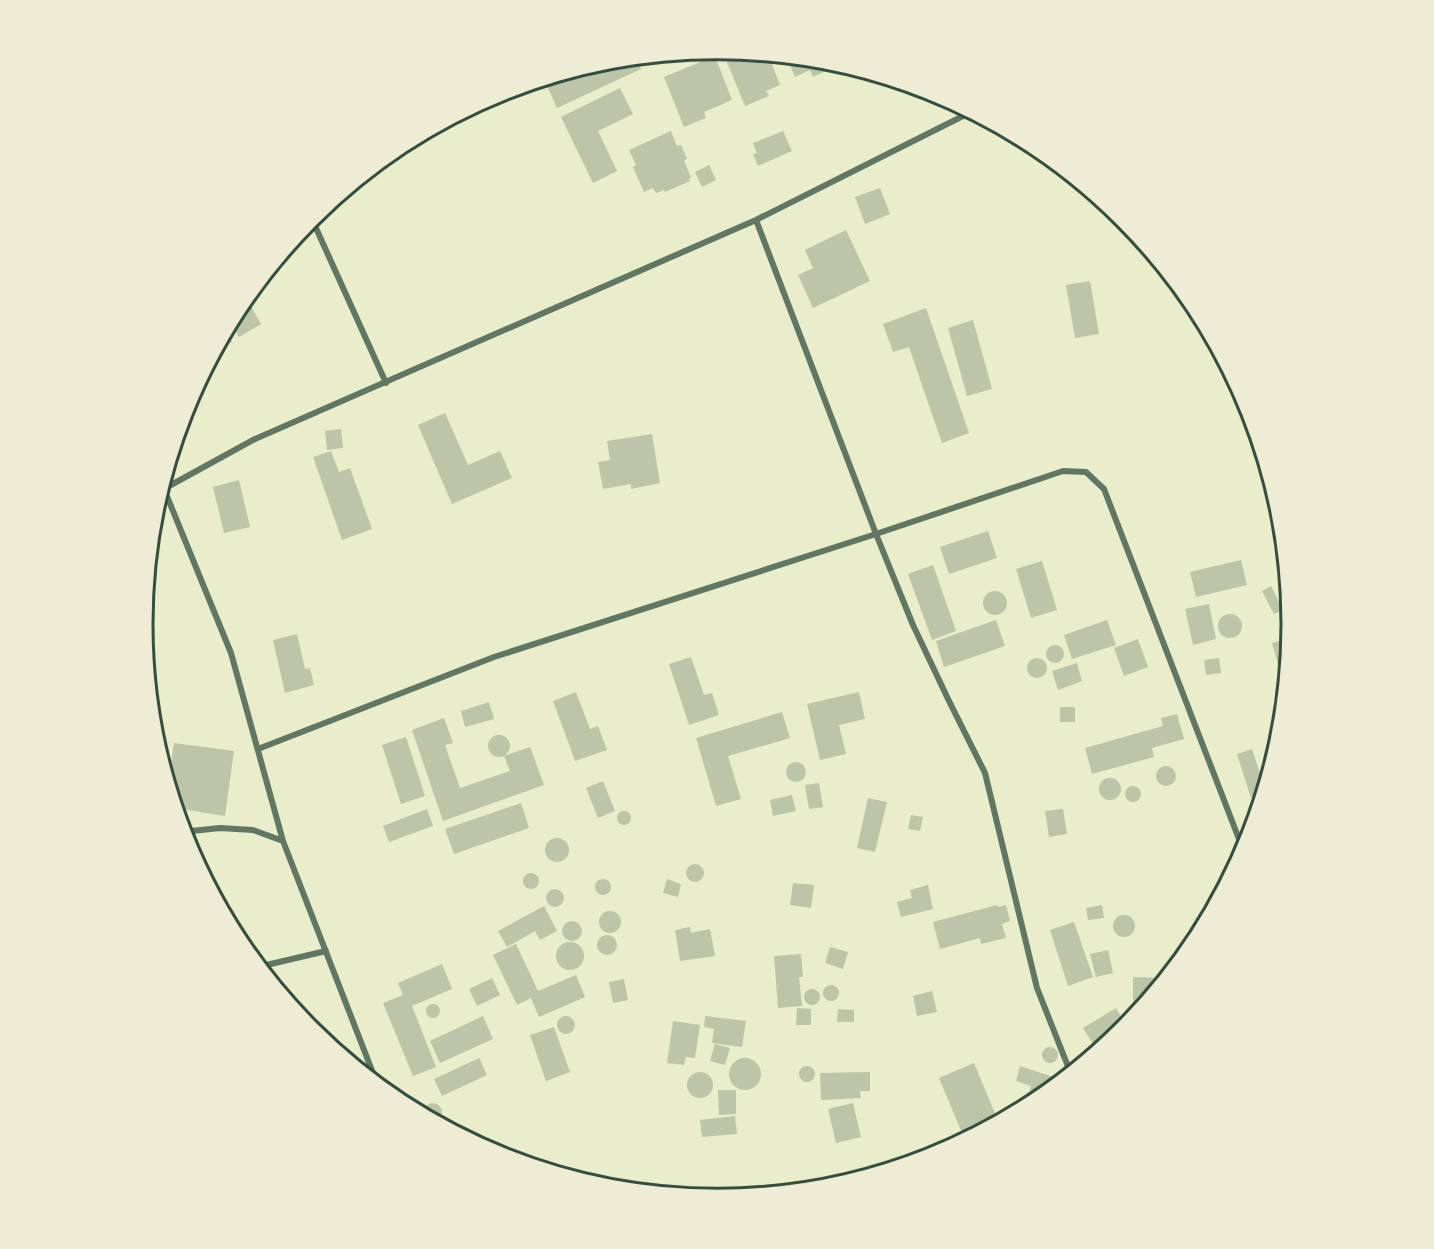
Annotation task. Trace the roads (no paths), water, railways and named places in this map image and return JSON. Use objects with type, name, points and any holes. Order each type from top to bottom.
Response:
[{"type":"street","points":[[170,486],[255,439],[756,220],[960,115]]},
{"type":"street","points":[[756,220],[913,625],[985,773],[1036,988],[1068,1066]]},
{"type":"street","points":[[316,227],[386,383]]},
{"type":"street","points":[[258,749],[494,657],[1063,471],[1086,472],[1104,489],[1239,840]]},
{"type":"street","points":[[166,500],[231,653],[283,841],[372,1072]]},
{"type":"street","points":[[191,831],[220,828],[254,830],[283,841]]},
{"type":"street","points":[[267,965],[326,951]]}]
